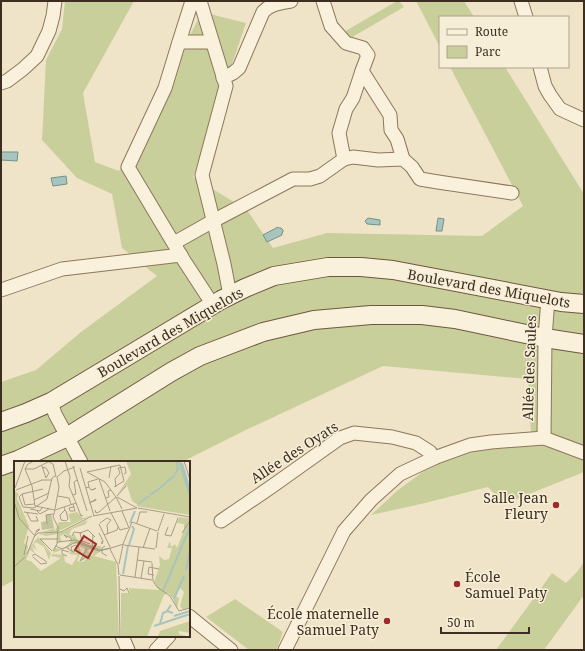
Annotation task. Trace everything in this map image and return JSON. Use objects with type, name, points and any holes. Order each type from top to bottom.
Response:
[{"type":"main road","name":"Boulevard des Miquelots","points":[[1,422],[51,402],[230,295],[274,276],[328,267],[361,267],[393,270],[561,302],[584,304]]},
{"type":"main road","points":[[15,461],[67,437],[171,372],[200,356],[264,332],[314,320],[371,315],[422,315],[455,318],[545,338],[584,344]]},
{"type":"main road","points":[[1,466],[14,461]]},
{"type":"street","points":[[1,83],[7,81],[23,69],[37,56],[49,31],[55,1]]},
{"type":"street","points":[[192,1],[178,42],[165,88],[128,167],[213,305]]},
{"type":"street","points":[[200,1],[226,86],[202,175],[224,264],[230,295]]},
{"type":"street","points":[[223,78],[239,68],[263,12],[267,8],[287,1]]},
{"type":"street","points":[[323,1],[331,26],[346,43],[362,48],[368,55],[353,98],[346,109],[339,133],[344,159]]},
{"type":"street","points":[[521,1],[526,16]]},
{"type":"street","points":[[178,42],[212,42]]},
{"type":"street","points":[[540,68],[545,86],[550,96],[560,109],[584,120]]},
{"type":"street","points":[[362,71],[390,115],[391,130],[397,139],[402,159],[412,167],[420,179],[464,187],[482,188],[512,193]]},
{"type":"street","points":[[174,243],[293,179],[310,179],[320,176],[344,159],[353,157],[378,160],[402,159]]},
{"type":"street","points":[[1,290],[62,268],[181,255]]},
{"type":"street","name":"Allée des Saules","points":[[544,438],[545,338],[548,299]]},
{"type":"street","points":[[51,402],[55,414],[79,461]]},
{"type":"street","name":"Allée des Oyats","points":[[221,521],[340,438],[354,433],[392,437],[416,443],[430,452],[434,458]]},
{"type":"street","points":[[285,650],[344,531],[371,500],[400,474],[434,458],[470,445],[492,442],[544,438],[584,453]]},
{"type":"street","points":[[190,618],[231,650]]},
{"type":"street","points":[[122,637],[128,650]]},
{"type":"street","points":[[156,650],[168,637]]},
{"type":"green space","points":[[65,1],[134,1],[83,93],[95,162],[119,171],[202,12],[246,23],[193,177],[247,210],[273,248],[327,233],[482,236],[523,206],[451,68],[506,68],[584,194],[584,472],[504,504],[488,487],[371,515],[398,490],[428,468],[531,432],[528,379],[383,366],[250,428],[184,461],[14,461],[14,580],[1,587],[1,382],[36,370],[81,332],[157,276],[122,248],[112,194],[77,178],[42,140],[46,60],[62,29]]},
{"type":"green space","points":[[399,1],[404,7],[349,39],[342,33]]},
{"type":"green space","points":[[416,1],[464,1],[473,16],[439,16],[439,45]]},
{"type":"green space","points":[[584,562],[584,595],[544,650],[496,650],[552,573],[566,583]]},
{"type":"green space","points":[[235,599],[283,632],[276,650],[249,650],[206,617]]},
{"type":"water","points":[[1,152],[18,152],[17,161],[1,160]]},
{"type":"water","points":[[66,176],[67,184],[53,186],[51,178]]},
{"type":"water","points":[[368,218],[380,220],[380,225],[367,224],[365,221]]},
{"type":"water","points":[[438,218],[444,219],[442,231],[436,231]]},
{"type":"water","points":[[278,227],[283,230],[282,235],[267,242],[263,235]]},
{"type":"place","name":"Salle Jean Fleury","points":[[556,505]]},
{"type":"place","name":"École Samuel Paty","points":[[457,584]]},
{"type":"place","name":"École maternelle Samuel Paty","points":[[387,621]]}]
